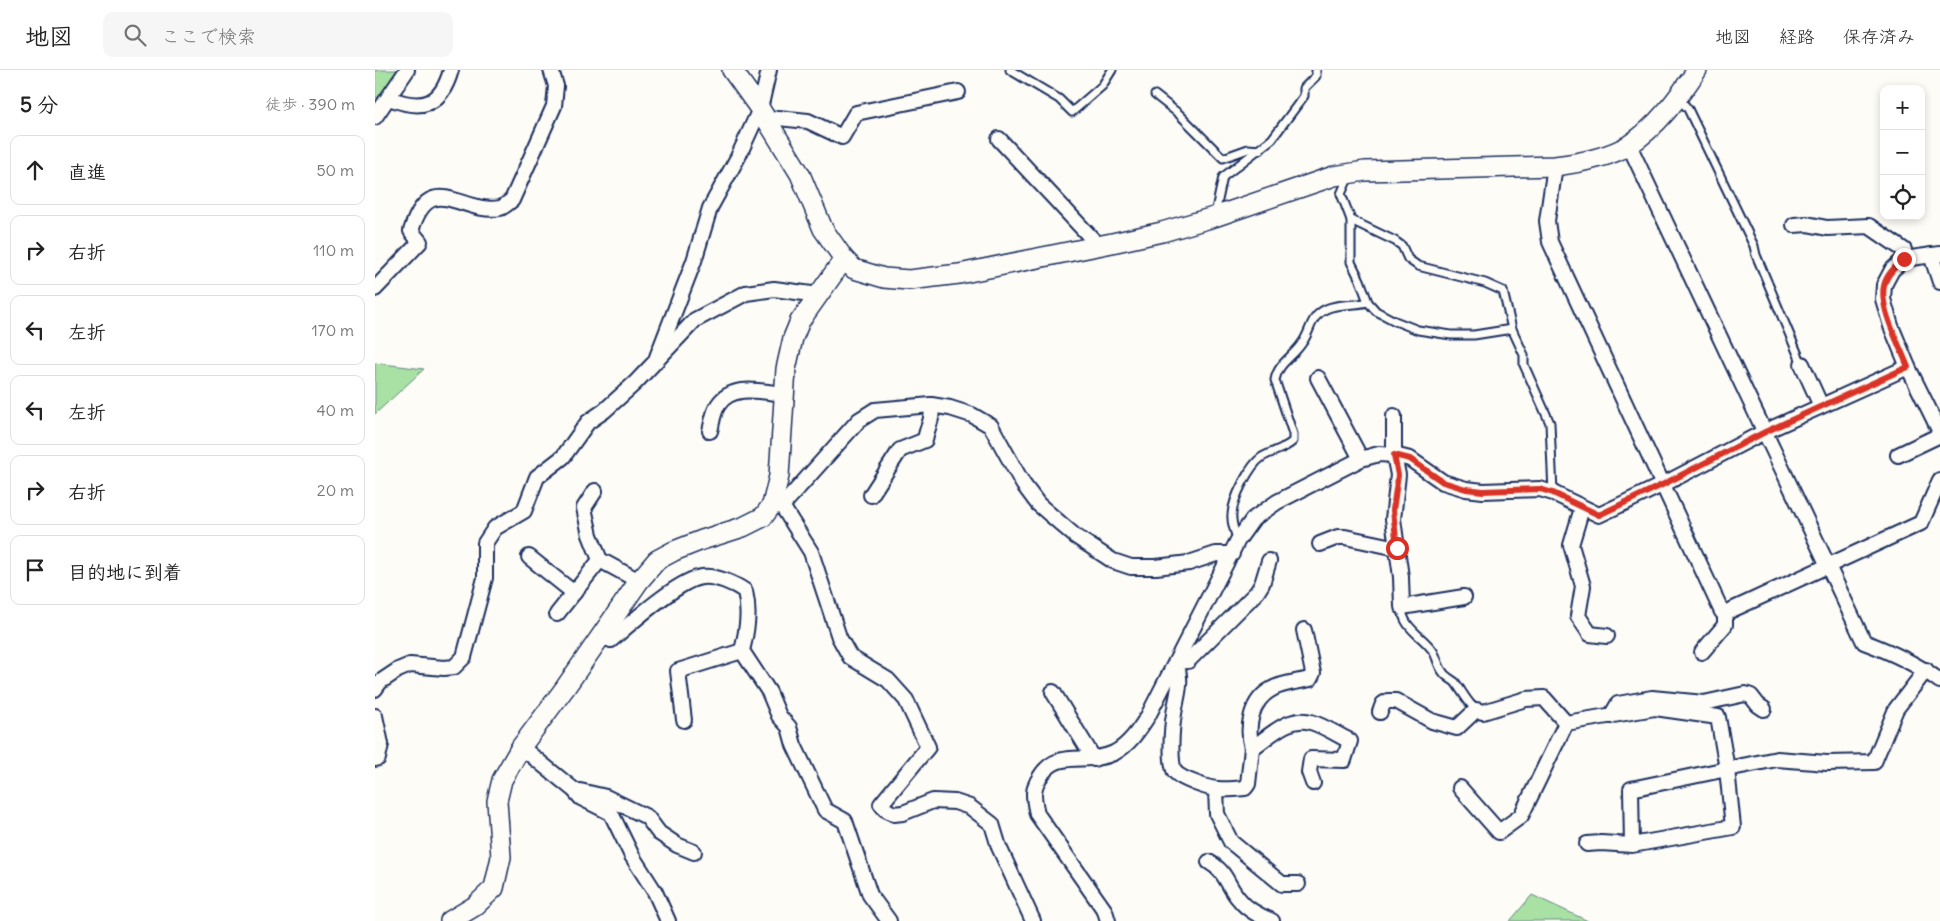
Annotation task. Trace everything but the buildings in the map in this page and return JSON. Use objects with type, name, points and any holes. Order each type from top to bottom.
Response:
[{"type":"street","points":[[375,117],[407,70]]},
{"type":"street","points":[[389,98],[406,105],[431,102],[442,93],[451,70]]},
{"type":"street","points":[[375,289],[420,242],[411,231],[416,213],[425,204],[443,197],[486,208],[501,208],[512,200],[554,106],[556,86],[551,70]]},
{"type":"street","points":[[732,70],[765,117],[800,174],[823,229],[844,259],[854,269],[885,278],[909,280],[959,274],[1162,232],[1214,217],[1327,178],[1350,173],[1421,168],[1555,166],[1582,162],[1629,145],[1648,130],[1677,97],[1697,70]]},
{"type":"street","points":[[655,364],[694,261],[710,208],[738,157],[765,117],[769,70]]},
{"type":"street","points":[[765,117],[808,121],[842,137],[856,113],[958,92]]},
{"type":"street","points":[[999,139],[1098,245]]},
{"type":"street","points":[[1629,145],[1864,642],[1890,651],[1932,675],[1896,709],[1874,762],[1827,763],[1777,758],[1631,789],[1632,845]]},
{"type":"street","points":[[1555,166],[1547,222],[1551,242],[1725,613],[1725,625],[1702,652]]},
{"type":"street","points":[[1794,225],[1807,224],[1827,228],[1869,226],[1904,250],[1904,259]]},
{"type":"street","points":[[1898,455],[1940,433],[1908,367],[1891,326],[1883,299],[1884,285],[1892,270],[1904,259],[1936,254],[1940,282]]},
{"type":"street","points":[[844,259],[800,321],[793,338],[786,369],[777,506],[811,552],[839,637],[850,657],[888,680],[906,700],[928,747],[881,804],[885,809],[894,814],[903,813],[933,801],[955,802],[970,807],[992,824],[999,847],[1033,921]]},
{"type":"street","points":[[375,689],[381,682],[398,670],[410,665],[454,667],[464,657],[485,578],[485,543],[495,528],[524,510],[537,477],[563,457],[588,422],[605,411],[655,364],[695,320],[746,293],[774,289],[819,295]]},
{"type":"street","points":[[1803,364],[1821,406]]},
{"type":"street","points":[[1108,921],[1105,911],[1037,814],[1033,796],[1034,786],[1045,767],[1060,759],[1094,759],[1114,753],[1134,738],[1148,716],[1238,540],[1253,519],[1277,502],[1361,458],[1379,454],[1410,459],[1443,482],[1466,489],[1483,491],[1540,489],[1553,493],[1599,515],[1765,432],[1908,367]]},
{"type":"street","points":[[1318,378],[1361,458]]},
{"type":"street","points":[[710,431],[718,405],[730,394],[742,390],[784,394]]},
{"type":"street","points":[[450,921],[475,906],[495,888],[501,857],[497,800],[502,780],[521,747],[602,636],[639,581],[657,560],[674,551],[743,527],[763,517],[777,506],[859,420],[875,410],[931,405],[972,415],[991,426],[1023,484],[1038,504],[1075,536],[1113,561],[1131,567],[1156,567],[1189,563],[1215,554],[1232,554]]},
{"type":"street","points":[[871,495],[900,450],[925,440],[933,415],[931,405]]},
{"type":"street","points":[[1394,416],[1394,455],[1398,475],[1393,510],[1402,608],[1463,597]]},
{"type":"street","points":[[1725,613],[1921,523],[1940,480]]},
{"type":"street","points":[[595,491],[584,508],[590,535],[600,560],[639,581]]},
{"type":"street","points":[[1582,508],[1571,544],[1583,586],[1578,616],[1590,634],[1607,636]]},
{"type":"street","points":[[1320,544],[1338,538],[1345,538],[1397,548]]},
{"type":"street","points":[[529,557],[574,593]]},
{"type":"street","points":[[557,614],[600,560]]},
{"type":"street","points":[[1176,662],[1188,661],[1257,592],[1262,584],[1269,561]]},
{"type":"street","points":[[602,636],[611,640],[655,603],[691,580],[703,576],[734,583],[745,591],[749,608],[748,628],[742,651],[769,692],[779,716],[789,727],[794,745],[825,810],[845,822],[869,894],[889,921]]},
{"type":"street","points":[[1176,662],[1181,675],[1173,717],[1172,755],[1175,772],[1186,779],[1216,790],[1245,788],[1248,784],[1252,748],[1250,741],[1251,713],[1261,697],[1273,688],[1310,679],[1313,673],[1304,630]]},
{"type":"street","points":[[685,720],[678,671],[742,651]]},
{"type":"street","points":[[1053,692],[1094,759]]},
{"type":"street","points":[[1611,716],[1618,704],[1652,698],[1704,703],[1745,694],[1751,696],[1763,709]]},
{"type":"street","points":[[1380,712],[1383,704],[1387,701],[1396,701],[1432,721],[1457,728],[1476,710],[1483,712],[1525,699],[1544,698],[1566,723]]},
{"type":"street","points":[[1566,723],[1655,708],[1718,717],[1727,769],[1733,827],[1632,845],[1587,844]]},
{"type":"street","points":[[375,716],[381,744],[378,758],[375,759]]},
{"type":"street","points":[[1252,748],[1287,724],[1299,720],[1311,722],[1350,740],[1344,760],[1311,759],[1309,772],[1313,783]]},
{"type":"street","points":[[1460,788],[1499,832],[1521,816],[1566,723]]},
{"type":"street","points":[[521,747],[574,790],[581,798],[611,813],[632,856],[655,892],[669,921]]},
{"type":"street","points":[[574,790],[606,797],[621,806],[647,817],[659,833],[677,846],[694,852]]},
{"type":"street","points":[[1216,790],[1217,814],[1231,842],[1282,884],[1298,884]]},
{"type":"street","points":[[1209,862],[1219,868],[1239,899],[1251,911],[1272,921]]},
{"type":"lane","points":[[1010,70],[1059,99],[1072,112],[1102,86],[1112,70]]},
{"type":"lane","points":[[1214,217],[1223,177],[1272,139],[1304,96],[1304,88],[1316,76],[1316,70]]},
{"type":"lane","points":[[1155,95],[1179,114],[1223,158],[1248,149],[1260,150]]},
{"type":"lane","points":[[1677,97],[1687,109],[1754,246],[1756,255],[1803,364]]},
{"type":"lane","points":[[1350,173],[1341,194],[1351,220],[1351,262],[1368,302],[1376,311],[1418,330],[1451,335],[1473,335],[1511,329]]},
{"type":"lane","points":[[1351,220],[1395,241],[1402,246],[1408,259],[1418,266],[1485,283],[1503,291],[1511,329],[1524,355],[1524,365],[1550,423],[1553,493]]},
{"type":"lane","points":[[1238,540],[1233,530],[1232,514],[1234,502],[1251,468],[1261,458],[1289,446],[1293,441],[1293,434],[1275,380],[1276,373],[1283,362],[1302,343],[1312,320],[1323,310],[1336,305],[1368,302]]},
{"type":"lane","points":[[1402,608],[1402,613],[1409,625],[1432,649],[1443,672],[1454,682],[1476,710]]},
{"type":"green space","points":[[375,70],[399,70],[380,98],[375,97]]},
{"type":"green space","points":[[375,363],[424,369],[375,414]]},
{"type":"green space","points":[[1532,895],[1588,921],[1510,921]]},
{"type":"route","points":[[1397,548],[1393,510],[1398,475],[1394,455],[1410,459],[1443,482],[1466,489],[1483,491],[1540,489],[1553,493],[1599,515],[1765,432],[1908,367],[1891,326],[1883,299],[1884,285],[1892,270],[1904,259]]}]
